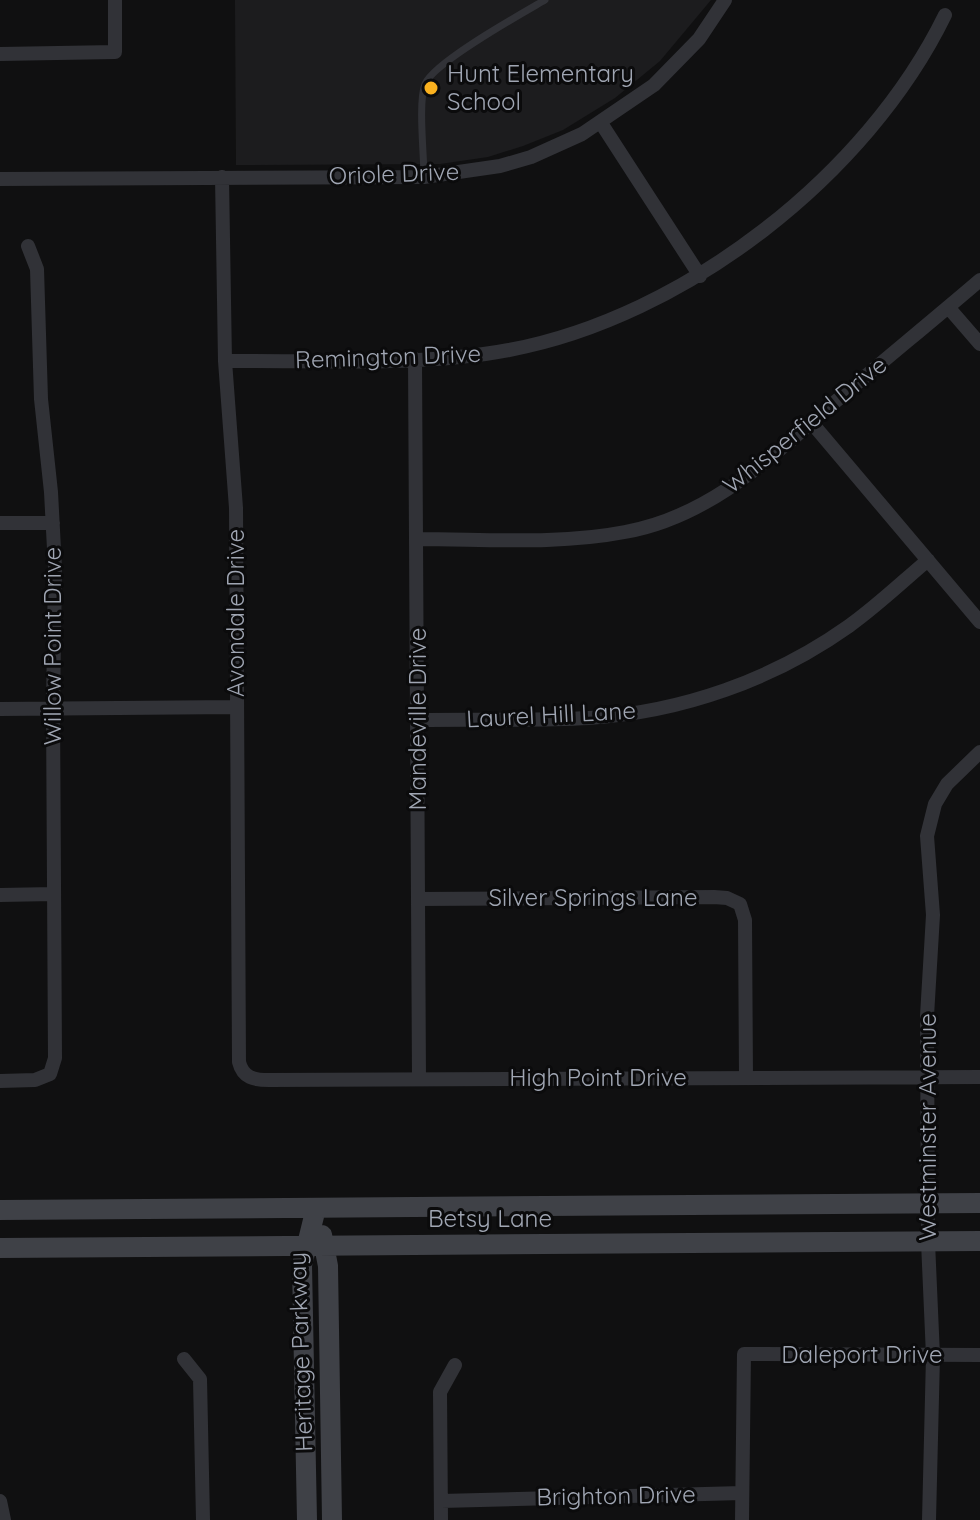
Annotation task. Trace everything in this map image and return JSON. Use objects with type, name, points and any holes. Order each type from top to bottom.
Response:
[{"type":"main road","name":"Betsy Lane","points":[[0,1210],[980,1203]]},
{"type":"main road","points":[[586,1207],[587,1245]]},
{"type":"main road","name":"Heritage Parkway","points":[[316,1208],[316,1246],[328,1266],[332,1520]]},
{"type":"main road","name":"Betsy Lane","points":[[0,1248],[980,1241]]},
{"type":"main road","name":"Heritage Parkway","points":[[307,1520],[302,1265],[316,1246]]},
{"type":"street","points":[[0,54],[115,52],[115,0]]},
{"type":"street","name":"Oriole Drive","points":[[0,179],[424,177],[500,166],[561,145],[601,123],[654,85],[699,39],[724,0]]},
{"type":"street","name":"Remington Drive","points":[[225,361],[415,359],[508,350],[578,334],[628,313],[700,276],[754,237],[854,148],[911,74],[945,15]]},
{"type":"street","points":[[601,123],[700,276]]},
{"type":"street","name":"Avondale Drive","points":[[222,177],[225,361],[236,508],[239,1049]]},
{"type":"street","name":"Willow Point Drive","points":[[0,1081],[42,1079],[54,1067],[55,1049],[55,568],[41,399],[37,269],[28,246]]},
{"type":"street","name":"Whisperfield Drive","points":[[418,539],[569,539],[627,532],[685,513],[733,487],[980,280]]},
{"type":"street","points":[[948,307],[980,344]]},
{"type":"street","name":"Mandeville Drive","points":[[415,359],[419,1079]]},
{"type":"street","points":[[811,422],[980,622]]},
{"type":"street","points":[[0,523],[53,523]]},
{"type":"street","name":"Laurel Hill Lane","points":[[419,720],[589,718],[660,709],[696,700],[758,677],[822,643],[865,614],[928,560]]},
{"type":"street","points":[[0,709],[236,707]]},
{"type":"street","name":"Westminster Avenue","points":[[929,1520],[933,1356],[928,1242],[927,1016],[933,915],[927,836],[935,804],[947,784],[980,752]]},
{"type":"street","points":[[0,895],[54,894]]},
{"type":"street","name":"Silver Springs Lane","points":[[418,899],[727,898],[740,904],[744,912],[745,930],[746,1078]]},
{"type":"street","name":"High Point Drive","points":[[239,1049],[240,1069],[256,1080],[980,1077]]},
{"type":"street","name":"Daleport Drive","points":[[742,1493],[744,1354],[980,1355]]},
{"type":"street","points":[[184,1359],[200,1379],[203,1520]]},
{"type":"street","points":[[441,1520],[440,1392],[455,1365]]},
{"type":"street","points":[[742,1493],[742,1520]]},
{"type":"street","name":"Brighton Drive","points":[[441,1501],[742,1493]]},
{"type":"street","points":[[0,1501],[4,1520]]},
{"type":"lane","points":[[424,177],[425,83],[439,66],[545,0]]},
{"type":"shaded area","name":"Hunt Elementary School","points":[[235,0],[711,0],[660,61],[615,98],[563,130],[523,146],[488,157],[440,164],[236,165]]},
{"type":"place","name":"Hunt Elementary School","points":[[431,88]]}]
